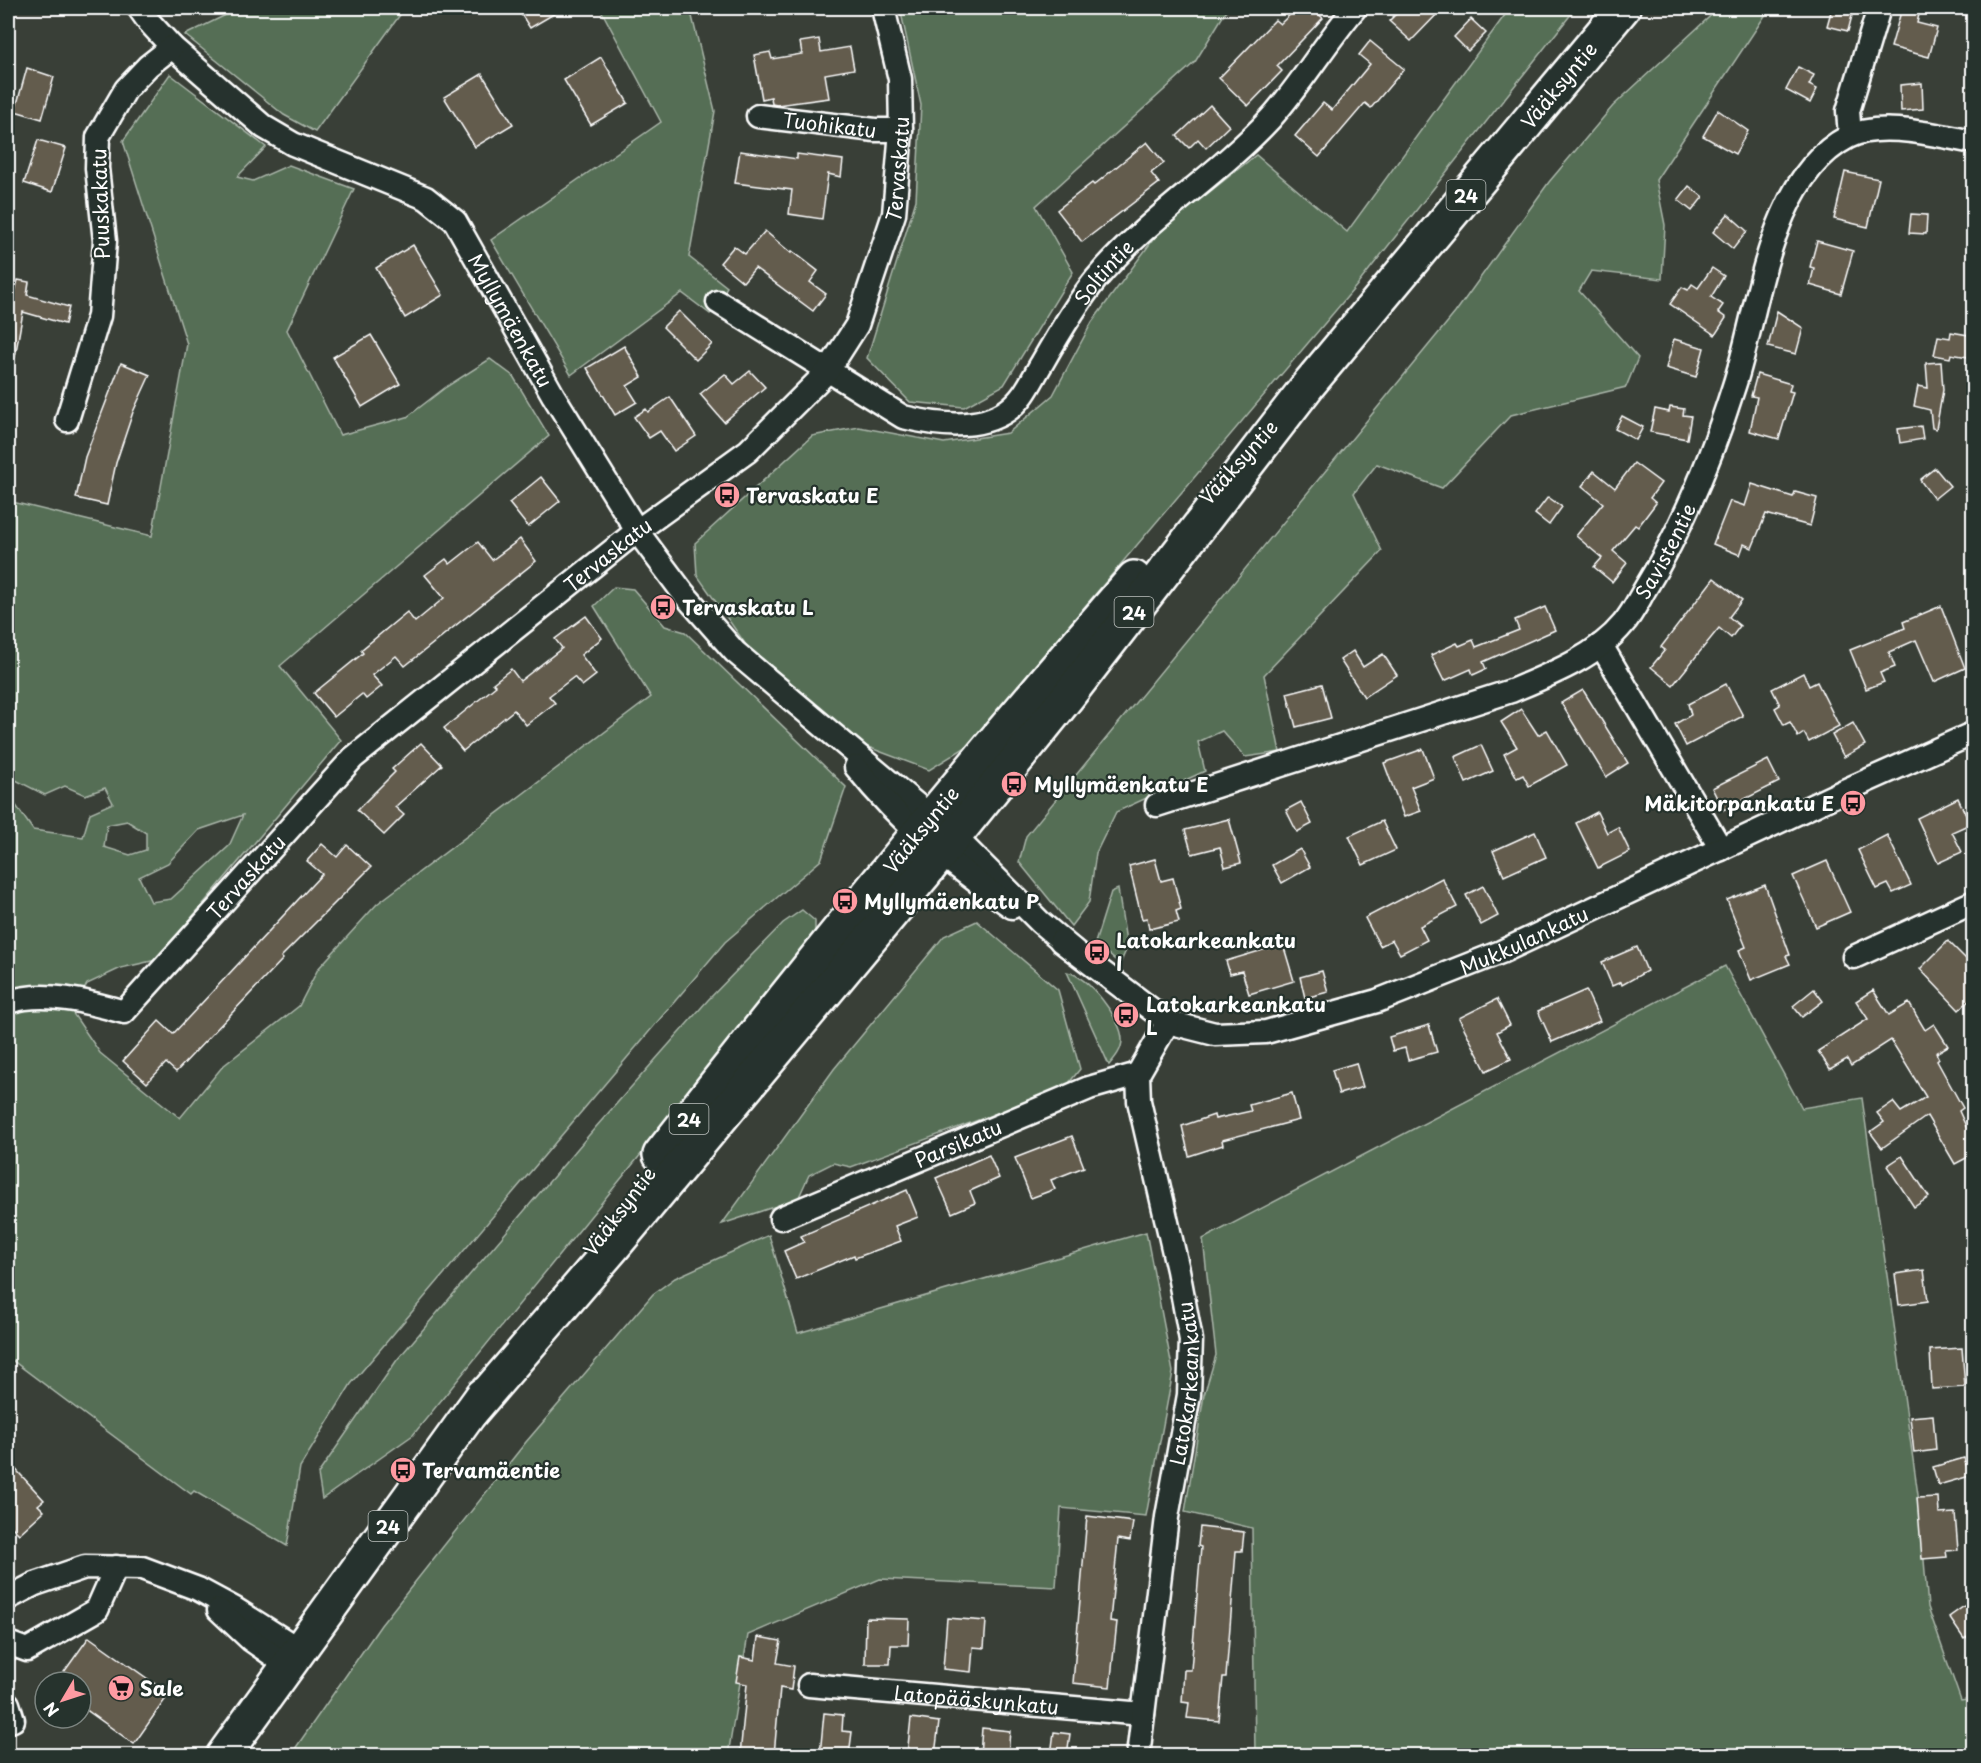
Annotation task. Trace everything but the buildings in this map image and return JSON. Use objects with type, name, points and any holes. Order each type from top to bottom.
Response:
[{"type":"highway","name":"Vääksyntie","points":[[297,1652],[647,1172],[826,945],[936,836],[1068,696],[1309,384],[1623,8]]},
{"type":"highway","name":"24","points":[[223,1755],[297,1652]]},
{"type":"street","name":"Myllymäenkatu","points":[[139,8],[172,47],[264,127],[293,144],[426,198],[455,221],[553,394],[637,531],[684,594],[735,652],[810,715],[936,836]]},
{"type":"street","name":"Tervaskatu","points":[[8,1002],[51,998],[95,1004],[124,1012],[353,758],[637,531],[748,451],[827,372],[858,325],[894,214],[902,130],[900,79],[884,8]]},
{"type":"street","name":"Soltintie","points":[[718,302],[827,372],[903,417],[931,423],[972,424],[1008,410],[1032,384],[1041,364],[1096,279],[1149,226],[1206,179],[1270,119],[1355,8]]},
{"type":"street","points":[[1850,135],[1848,111],[1879,8]]},
{"type":"street","name":"Puuskakatu","points":[[67,420],[99,316],[105,241],[97,168],[98,137],[126,89],[148,66],[172,47]]},
{"type":"street","name":"Tuohikatu","points":[[758,116],[875,130],[902,130]]},
{"type":"street","name":"Savistentie","points":[[1157,805],[1510,691],[1547,676],[1601,645],[1623,624],[1664,558],[1699,482],[1734,386],[1779,223],[1800,179],[1822,153],[1850,135],[1903,130],[1974,142]]},
{"type":"street","points":[[1601,645],[1721,849]]},
{"type":"street","name":"Mukkulankatu","points":[[936,836],[972,880],[1074,950],[1168,1022],[1215,1034],[1266,1032],[1377,1001],[1502,952],[1974,733]]},
{"type":"street","points":[[1854,957],[1974,902]]},
{"type":"street","points":[[1138,1074],[1168,1022]]},
{"type":"street","name":"Parsikatu","points":[[781,1218],[1089,1088],[1138,1074]]},
{"type":"street","name":"Latokarkeankatu","points":[[1138,1074],[1139,1101],[1178,1270],[1191,1340],[1189,1395],[1167,1517],[1138,1755]]},
{"type":"street","points":[[8,1598],[35,1584],[85,1567],[142,1568],[236,1609],[297,1652]]},
{"type":"street","points":[[8,1643],[27,1650],[97,1610],[116,1567]]},
{"type":"street","name":"Latopääskynkatu","points":[[809,1685],[1143,1714]]},
{"type":"green space","points":[[240,8],[405,8],[315,132],[284,115],[185,35]]},
{"type":"green space","points":[[600,8],[690,8],[715,111],[689,257],[727,287],[710,314],[682,293],[571,375],[491,240],[661,122]]},
{"type":"green space","points":[[900,8],[1228,8],[1195,62],[1036,206],[1073,272],[1004,385],[964,407],[910,402],[867,358],[916,200],[921,105]]},
{"type":"green space","points":[[1510,8],[1576,8],[1358,284],[966,747],[929,770],[860,744],[751,652],[697,575],[695,543],[812,436],[859,427],[944,443],[1008,433],[1053,395],[1092,322],[1158,233],[1256,155],[1347,232]]},
{"type":"green space","points":[[1719,8],[1770,8],[1656,180],[1665,225],[1662,279],[1591,271],[1579,291],[1638,358],[1626,387],[1511,415],[1442,488],[1377,464],[1354,493],[1382,551],[1264,675],[1280,752],[1245,757],[1222,731],[1198,742],[1205,771],[1116,812],[1096,853],[1089,902],[1071,926],[1019,862],[1026,836],[1455,313],[1549,182],[1613,106]]},
{"type":"green space","points":[[170,74],[266,147],[237,177],[253,181],[289,165],[354,189],[287,330],[340,435],[407,417],[446,387],[490,359],[513,376],[549,436],[280,666],[341,740],[156,960],[121,968],[87,984],[72,1012],[100,1053],[180,1118],[223,1066],[299,1006],[318,969],[377,904],[651,697],[594,606],[614,587],[633,589],[665,626],[685,632],[846,787],[821,860],[725,942],[351,1384],[300,1467],[287,1546],[194,1491],[191,1494],[8,1357],[8,794],[33,830],[83,837],[90,813],[113,803],[105,788],[85,795],[65,786],[45,795],[10,777],[8,782],[8,501],[152,536],[187,344],[123,141]],"holes":[[[243,815],[229,846],[171,899],[151,902],[139,877],[168,863],[199,830]],[[127,821],[146,833],[146,850],[130,855],[104,847],[107,825]]]},
{"type":"green space","points":[[1118,889],[1127,948],[1120,964],[1095,943],[1111,892]]},
{"type":"green space","points":[[802,910],[815,921],[815,937],[806,951],[413,1435],[322,1499],[318,1474],[397,1360],[595,1128],[708,1000],[783,923]]},
{"type":"green space","points":[[977,921],[1058,990],[1080,1069],[1065,1088],[851,1167],[833,1163],[809,1175],[798,1199],[722,1224],[834,1069],[944,936]]},
{"type":"green space","points":[[1725,966],[1802,1108],[1862,1098],[1919,1502],[1928,1607],[1961,1701],[1973,1699],[1973,1755],[1255,1755],[1252,1528],[1185,1512],[1204,1395],[1216,1355],[1203,1239]]},
{"type":"green space","points":[[1067,972],[1075,975],[1093,989],[1116,1021],[1122,1044],[1118,1054],[1109,1065]]},
{"type":"green space","points":[[1146,1232],[1173,1372],[1146,1516],[1061,1508],[1056,1587],[880,1579],[748,1635],[728,1755],[290,1756],[381,1625],[526,1442],[653,1294],[675,1278],[769,1235],[798,1333]]},
{"type":"place","name":"Tervaskatu E","points":[[727,495]]},
{"type":"place","name":"Tervaskatu L","points":[[663,607]]},
{"type":"place","name":"Myllymäenkatu E","points":[[1014,784]]},
{"type":"place","name":"Mäkitorpankatu E","points":[[1853,803]]},
{"type":"place","name":"Myllymäenkatu P","points":[[845,901]]},
{"type":"place","name":"Latokarkeankatu I","points":[[1097,952]]},
{"type":"place","name":"Latokarkeankatu L","points":[[1126,1015]]},
{"type":"place","name":"Tervamäentie","points":[[403,1470]]},
{"type":"place","name":"Sale","points":[[121,1688]]}]
